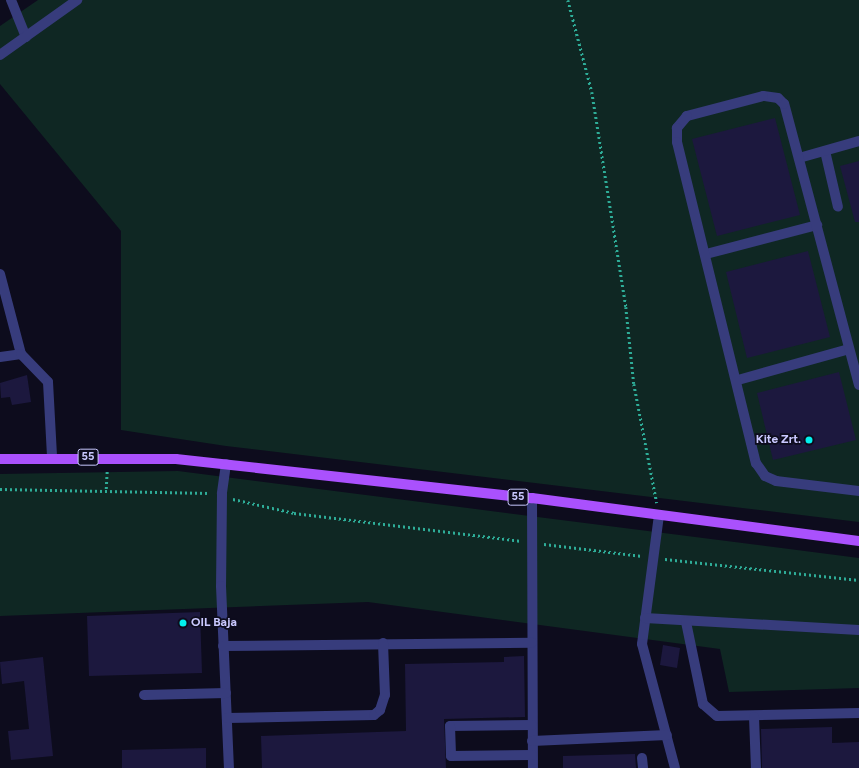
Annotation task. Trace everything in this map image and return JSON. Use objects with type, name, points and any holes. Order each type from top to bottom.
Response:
[{"type":"main road","name":"55","points":[[0,459],[52,456],[176,459],[532,498],[859,541]]},
{"type":"street","points":[[11,0],[26,37]]},
{"type":"street","points":[[0,55],[77,0]]},
{"type":"street","points":[[859,385],[784,104],[774,97],[763,96],[692,114],[683,119],[677,128],[677,142],[738,380],[756,463],[765,476],[776,481],[859,491]]},
{"type":"street","points":[[799,158],[859,141]]},
{"type":"street","points":[[825,151],[838,207]]},
{"type":"street","points":[[706,254],[817,225]]},
{"type":"street","points":[[0,274],[21,354],[48,382],[52,456]]},
{"type":"street","points":[[738,380],[849,348]]},
{"type":"street","points":[[0,357],[21,354]]},
{"type":"street","points":[[226,464],[222,494],[223,646],[229,768]]},
{"type":"street","points":[[532,498],[533,768]]},
{"type":"street","points":[[659,515],[642,644],[675,768]]},
{"type":"street","points":[[645,618],[686,622],[859,630]]},
{"type":"street","points":[[686,622],[703,704],[717,716],[754,717],[859,713]]},
{"type":"street","points":[[223,646],[383,643],[532,643]]},
{"type":"street","points":[[227,718],[374,715],[380,710],[385,695],[383,643]]},
{"type":"street","points":[[144,695],[226,693]]},
{"type":"street","points":[[754,717],[756,768]]},
{"type":"street","points":[[532,725],[450,726],[451,756],[532,755]]},
{"type":"street","points":[[532,741],[667,735]]},
{"type":"path","points":[[568,0],[592,92],[626,308],[634,384],[659,515]]},
{"type":"path","points":[[0,489],[222,494]]},
{"type":"green space","points":[[38,0],[859,0],[859,522],[226,446],[121,430],[121,231],[0,84],[0,26]]},
{"type":"green space","points":[[178,471],[859,558],[859,688],[729,692],[720,649],[368,602],[0,616],[0,474]]},
{"type":"building","points":[[775,118],[800,215],[717,236],[692,139]]},
{"type":"building","points":[[859,161],[859,222],[855,222],[840,166]]},
{"type":"building","points":[[808,251],[830,337],[747,358],[726,272]]},
{"type":"building","points":[[839,372],[856,440],[773,460],[757,393]]},
{"type":"building","points":[[27,375],[31,402],[12,405],[10,397],[1,398],[0,383]]},
{"type":"building","points":[[200,612],[202,673],[89,676],[87,616]]},
{"type":"building","points":[[663,645],[680,648],[677,668],[660,665]]},
{"type":"building","points":[[524,656],[525,717],[444,719],[446,768],[262,768],[261,736],[406,731],[405,664],[504,662],[504,657]]},
{"type":"building","points":[[43,657],[53,756],[11,760],[8,731],[29,729],[24,681],[2,684],[0,662]]},
{"type":"building","points":[[832,727],[832,743],[859,742],[859,768],[762,768],[761,729]]},
{"type":"building","points":[[206,748],[206,768],[122,768],[122,750]]},
{"type":"building","points":[[635,754],[636,768],[563,768],[563,756]]},
{"type":"place","name":"Kite Zrt.","points":[[809,440]]},
{"type":"place","name":"OIL Baja","points":[[183,623]]}]
